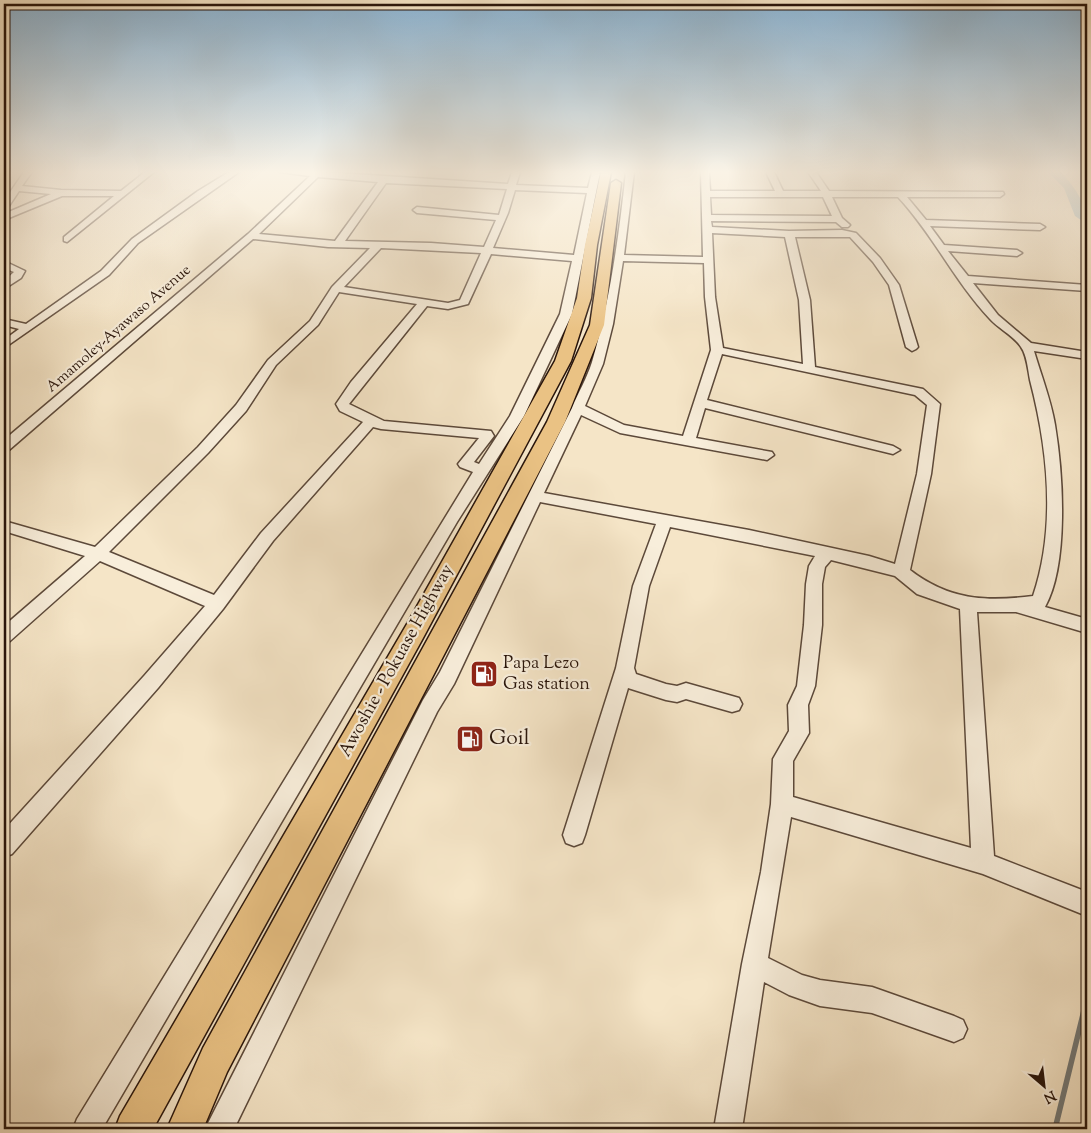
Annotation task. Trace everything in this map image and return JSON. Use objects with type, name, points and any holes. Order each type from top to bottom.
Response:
[{"type":"main road","name":"Awoshie - Pokuase Highway","points":[[185,1129],[215,1060],[406,705],[529,448],[563,361],[584,298],[595,225]]},
{"type":"main road","name":"Awoshie - Pokuase Highway","points":[[133,1129],[406,648],[500,476],[556,422],[597,325],[618,225]]},
{"type":"street","points":[[67,239],[84,225]]},
{"type":"street","points":[[4,345],[105,273],[135,241],[157,225]]},
{"type":"street","name":"Amamoley-Ayawaso Avenue","points":[[4,447],[263,225]]},
{"type":"street","points":[[339,243],[352,225]]},
{"type":"street","points":[[336,289],[373,293],[448,306],[464,302],[498,225]]},
{"type":"street","points":[[87,1129],[451,518],[483,472],[517,416],[566,314],[583,225]]},
{"type":"street","points":[[219,1129],[430,706],[447,678],[578,408],[597,364],[607,324],[618,258],[619,225]]},
{"type":"street","points":[[688,442],[717,350],[710,296],[710,260],[706,225]]},
{"type":"street","points":[[843,225],[850,234],[860,240],[877,260],[894,285],[901,303],[912,347]]},
{"type":"street","points":[[923,225],[994,317],[1027,346],[1087,355]]},
{"type":"street","points":[[977,225],[1040,227]]},
{"type":"street","points":[[706,230],[789,234],[850,234]]},
{"type":"street","points":[[789,234],[798,265],[804,301],[809,368]]},
{"type":"street","points":[[251,236],[339,243],[487,250],[577,258]]},
{"type":"street","points":[[4,636],[122,532],[209,443],[241,408],[272,363],[314,322],[336,289],[379,244]]},
{"type":"street","points":[[942,248],[1017,253]]},
{"type":"street","points":[[618,258],[710,260]]},
{"type":"street","points":[[4,264],[20,271],[17,276],[4,286]]},
{"type":"street","points":[[965,279],[1087,288]]},
{"type":"street","points":[[424,303],[355,384],[342,404],[381,425],[486,434],[487,436],[465,464],[483,472]]},
{"type":"street","points":[[4,322],[27,328]]},
{"type":"street","points":[[534,496],[665,520],[869,562],[901,572],[923,589],[968,605],[1016,605],[1039,602],[1048,575],[1054,529],[1048,423],[1027,346]]},
{"type":"street","points":[[717,350],[781,365],[809,368],[824,373],[919,392],[934,404],[924,474],[901,572]]},
{"type":"street","points":[[702,402],[893,450]]},
{"type":"street","points":[[578,408],[620,429],[767,456]]},
{"type":"street","points":[[4,846],[151,682],[217,604],[267,537],[372,420]]},
{"type":"street","points":[[574,835],[625,668],[641,586],[665,520]]},
{"type":"street","points":[[4,526],[44,536],[172,582],[217,604]]},
{"type":"street","points":[[728,1129],[754,964],[772,872],[782,804],[783,759],[799,733],[798,705],[806,686],[813,625],[814,584],[817,566],[826,554]]},
{"type":"street","points":[[968,605],[983,863]]},
{"type":"street","points":[[1016,605],[1087,626]]},
{"type":"street","points":[[625,668],[629,680],[638,684],[677,694],[686,691],[732,704]]},
{"type":"street","points":[[782,804],[983,863],[1087,904]]},
{"type":"street","points":[[754,964],[798,986],[820,993],[872,1000],[954,1030]]},
{"type":"waterway","points":[[1055,1129],[1087,998]]},
{"type":"place","name":"Papa Lezo Gas station","points":[[484,674]]},
{"type":"place","name":"Goil","points":[[470,739]]}]
